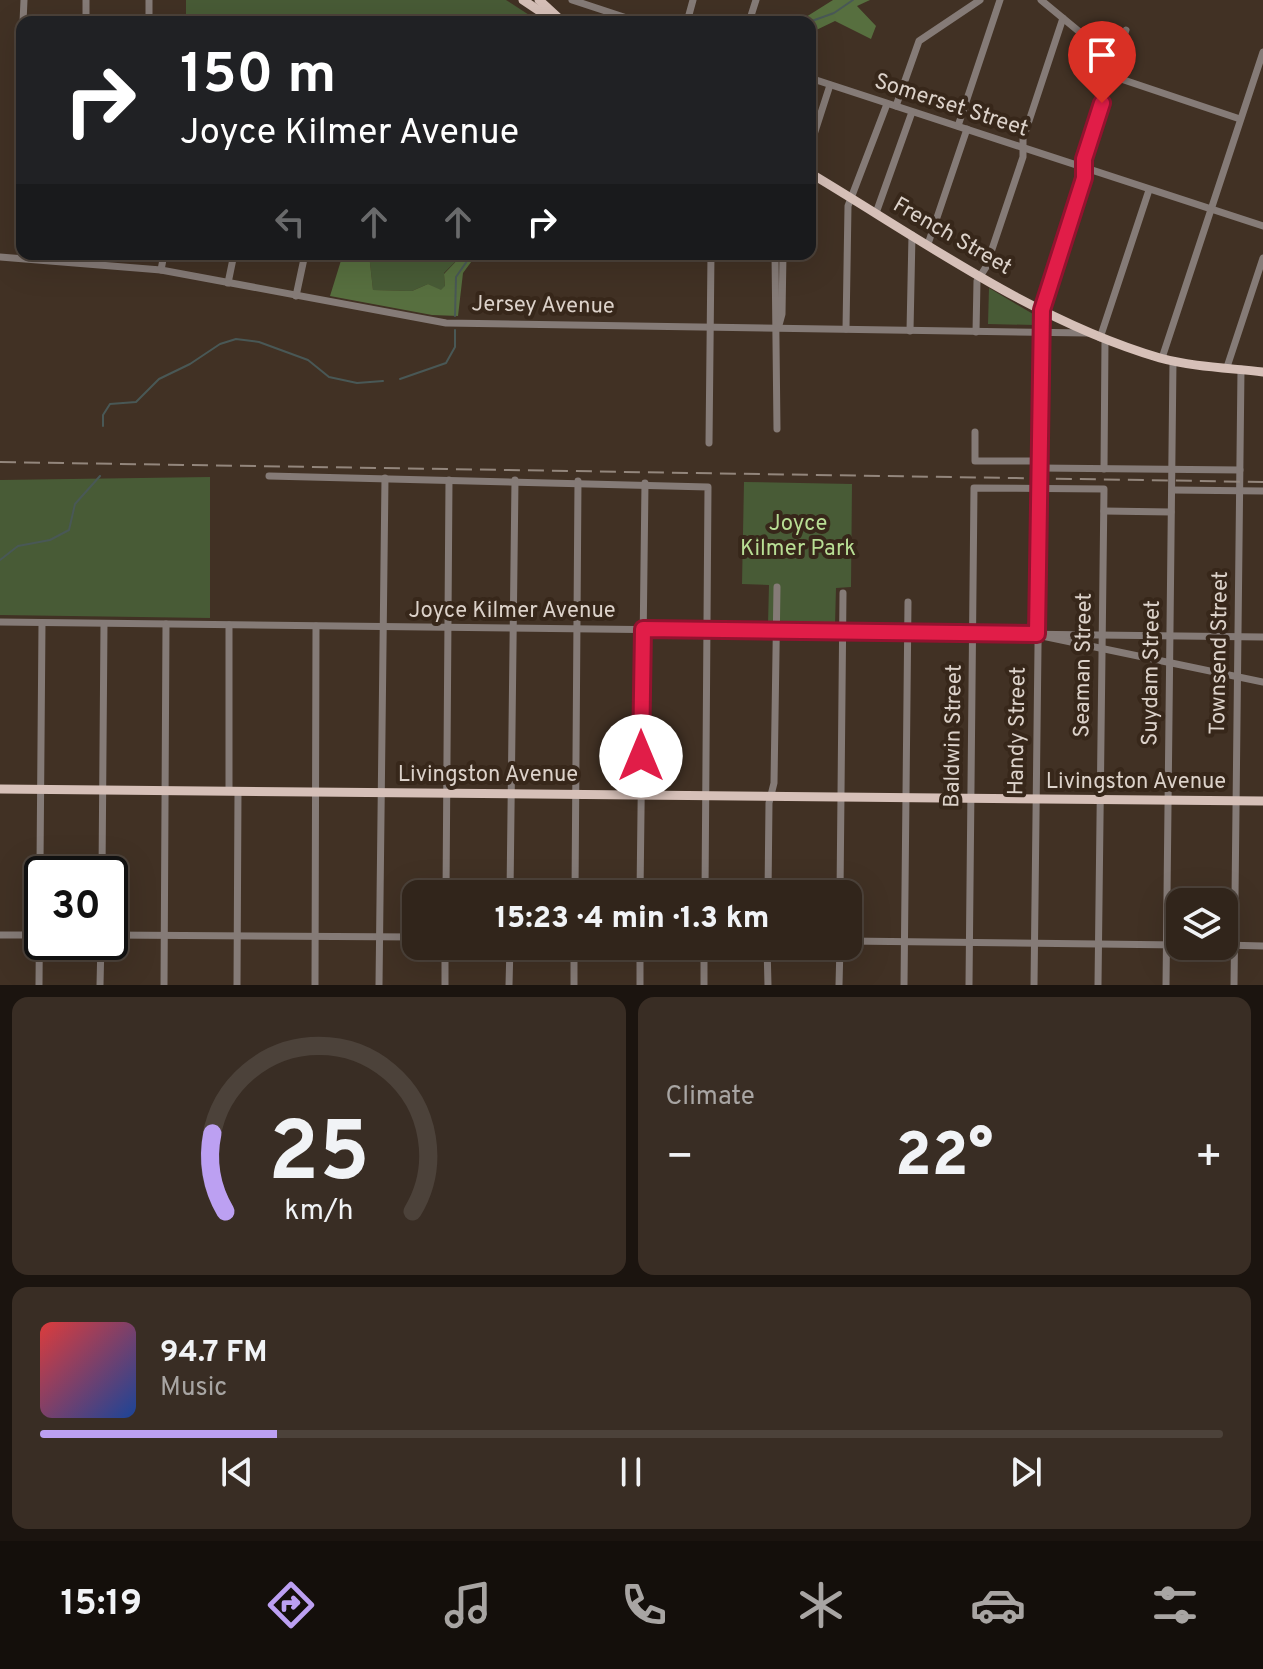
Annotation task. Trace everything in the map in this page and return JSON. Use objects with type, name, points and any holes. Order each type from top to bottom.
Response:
[{"type":"main road","points":[[523,0],[547,16]]},
{"type":"main road","points":[[539,0],[556,16]]},
{"type":"main road","name":"French Street","points":[[816,177],[1042,310],[1098,337],[1168,359],[1263,372]]},
{"type":"main road","name":"Livingston Avenue","points":[[0,789],[1263,801]]},
{"type":"street","points":[[573,0],[621,16]]},
{"type":"street","points":[[896,106],[917,44],[980,0]]},
{"type":"street","points":[[928,244],[1000,0]]},
{"type":"street","points":[[1041,0],[1116,62]]},
{"type":"street","points":[[976,332],[977,281],[1014,183],[1063,18]]},
{"type":"street","name":"Handy Street","points":[[1034,985],[1042,310],[1126,30]]},
{"type":"street","name":"Suydam Street","points":[[1167,888],[1172,490],[1168,359],[1211,210],[1263,52]]},
{"type":"street","points":[[1112,76],[1240,119]]},
{"type":"street","name":"Somerset Street","points":[[816,80],[1263,226]]},
{"type":"street","points":[[816,128],[830,85]]},
{"type":"street","points":[[846,329],[848,206],[887,104]]},
{"type":"street","points":[[876,213],[912,112]]},
{"type":"street","points":[[1104,469],[1098,337],[1149,190]]},
{"type":"street","points":[[910,331],[912,235]]},
{"type":"street","points":[[1227,367],[1263,258]]},
{"type":"street","name":"Jersey Avenue","points":[[75,260],[161,270],[446,323],[1041,332],[1098,337]]},
{"type":"street","points":[[105,260],[106,265]]},
{"type":"street","points":[[161,270],[163,260]]},
{"type":"street","points":[[228,283],[233,260]]},
{"type":"street","points":[[296,296],[304,260]]},
{"type":"street","points":[[709,443],[711,260]]},
{"type":"street","points":[[775,260],[777,429]]},
{"type":"street","points":[[778,327],[782,314],[783,260]]},
{"type":"street","name":"Townsend Street","points":[[1235,888],[1241,369]]},
{"type":"street","points":[[975,432],[975,461],[1104,469],[1240,470]]},
{"type":"street","points":[[269,476],[578,481],[708,487],[705,880]]},
{"type":"street","points":[[379,985],[385,478]]},
{"type":"street","points":[[446,880],[449,480]]},
{"type":"street","points":[[510,880],[515,480]]},
{"type":"street","points":[[575,880],[578,481]]},
{"type":"street","points":[[640,880],[645,483]]},
{"type":"street","name":"Baldwin Street","points":[[969,985],[974,488],[1039,487]]},
{"type":"street","name":"Seaman Street","points":[[1039,487],[1104,489],[1098,985]]},
{"type":"street","points":[[1172,490],[1263,491]]},
{"type":"street","points":[[1104,511],[1171,512]]},
{"type":"street","points":[[768,880],[777,587]]},
{"type":"street","points":[[840,880],[843,593]]},
{"type":"street","points":[[904,985],[908,602]]},
{"type":"street","name":"Joyce Kilmer Avenue","points":[[0,622],[1263,637]]},
{"type":"street","points":[[40,856],[42,623]]},
{"type":"street","points":[[102,856],[104,624]]},
{"type":"street","points":[[164,985],[166,624]]},
{"type":"street","points":[[229,625],[237,985]]},
{"type":"street","points":[[315,985],[316,626]]},
{"type":"street","points":[[1037,634],[1171,666],[1263,682]]},
{"type":"street","points":[[0,935],[24,935]]},
{"type":"street","points":[[128,935],[402,937]]},
{"type":"street","points":[[862,941],[1166,945]]},
{"type":"street","points":[[1238,946],[1263,946]]},
{"type":"street","points":[[39,985],[40,960]]},
{"type":"street","points":[[100,985],[101,960]]},
{"type":"street","points":[[445,960],[445,985]]},
{"type":"street","points":[[509,985],[510,960]]},
{"type":"street","points":[[574,960],[574,985]]},
{"type":"street","points":[[640,960],[640,985]]},
{"type":"street","points":[[704,960],[704,985]]},
{"type":"street","points":[[767,960],[768,985]]},
{"type":"street","points":[[839,985],[840,960]]},
{"type":"street","name":"Suydam Street","points":[[1166,985],[1167,960]]},
{"type":"street","name":"Townsend Street","points":[[1234,960],[1234,985]]},
{"type":"green space","points":[[186,0],[506,0],[531,16],[186,16]]},
{"type":"green space","points":[[833,0],[870,0],[857,6],[876,26],[871,39],[835,21],[816,30],[816,16],[808,16]]},
{"type":"green space","points":[[341,260],[370,260],[373,290],[412,291],[428,284],[441,290],[445,286],[444,274],[457,260],[473,260],[463,273],[458,316],[432,315],[330,296]]},
{"type":"green space","points":[[370,260],[457,260],[444,273],[445,287],[441,291],[428,284],[412,291],[373,290]]},
{"type":"green space","points":[[989,288],[1033,314],[1034,325],[988,324]]},
{"type":"green space","points":[[210,477],[210,618],[0,615],[0,480]]},
{"type":"green space","name":"Joyce Kilmer Park","points":[[744,482],[852,484],[851,587],[836,588],[835,625],[768,624],[769,585],[742,584]]},
{"type":"waterway","points":[[816,19],[834,13],[853,0]]},
{"type":"waterway","points":[[455,316],[456,277],[468,260]]},
{"type":"waterway","points":[[400,379],[446,363],[455,347],[455,330]]},
{"type":"waterway","points":[[103,426],[103,415],[110,404],[136,402],[159,379],[190,364],[220,344],[236,339],[259,342],[308,360],[329,377],[357,383],[383,381]]},
{"type":"waterway","points":[[0,560],[18,546],[50,540],[69,530],[75,504],[100,476]]},
{"type":"railway","points":[[0,462],[1263,482]]},
{"type":"route","points":[[641,756],[643,629],[1037,634],[1042,310],[1084,178],[1084,159],[1102,103]]}]
